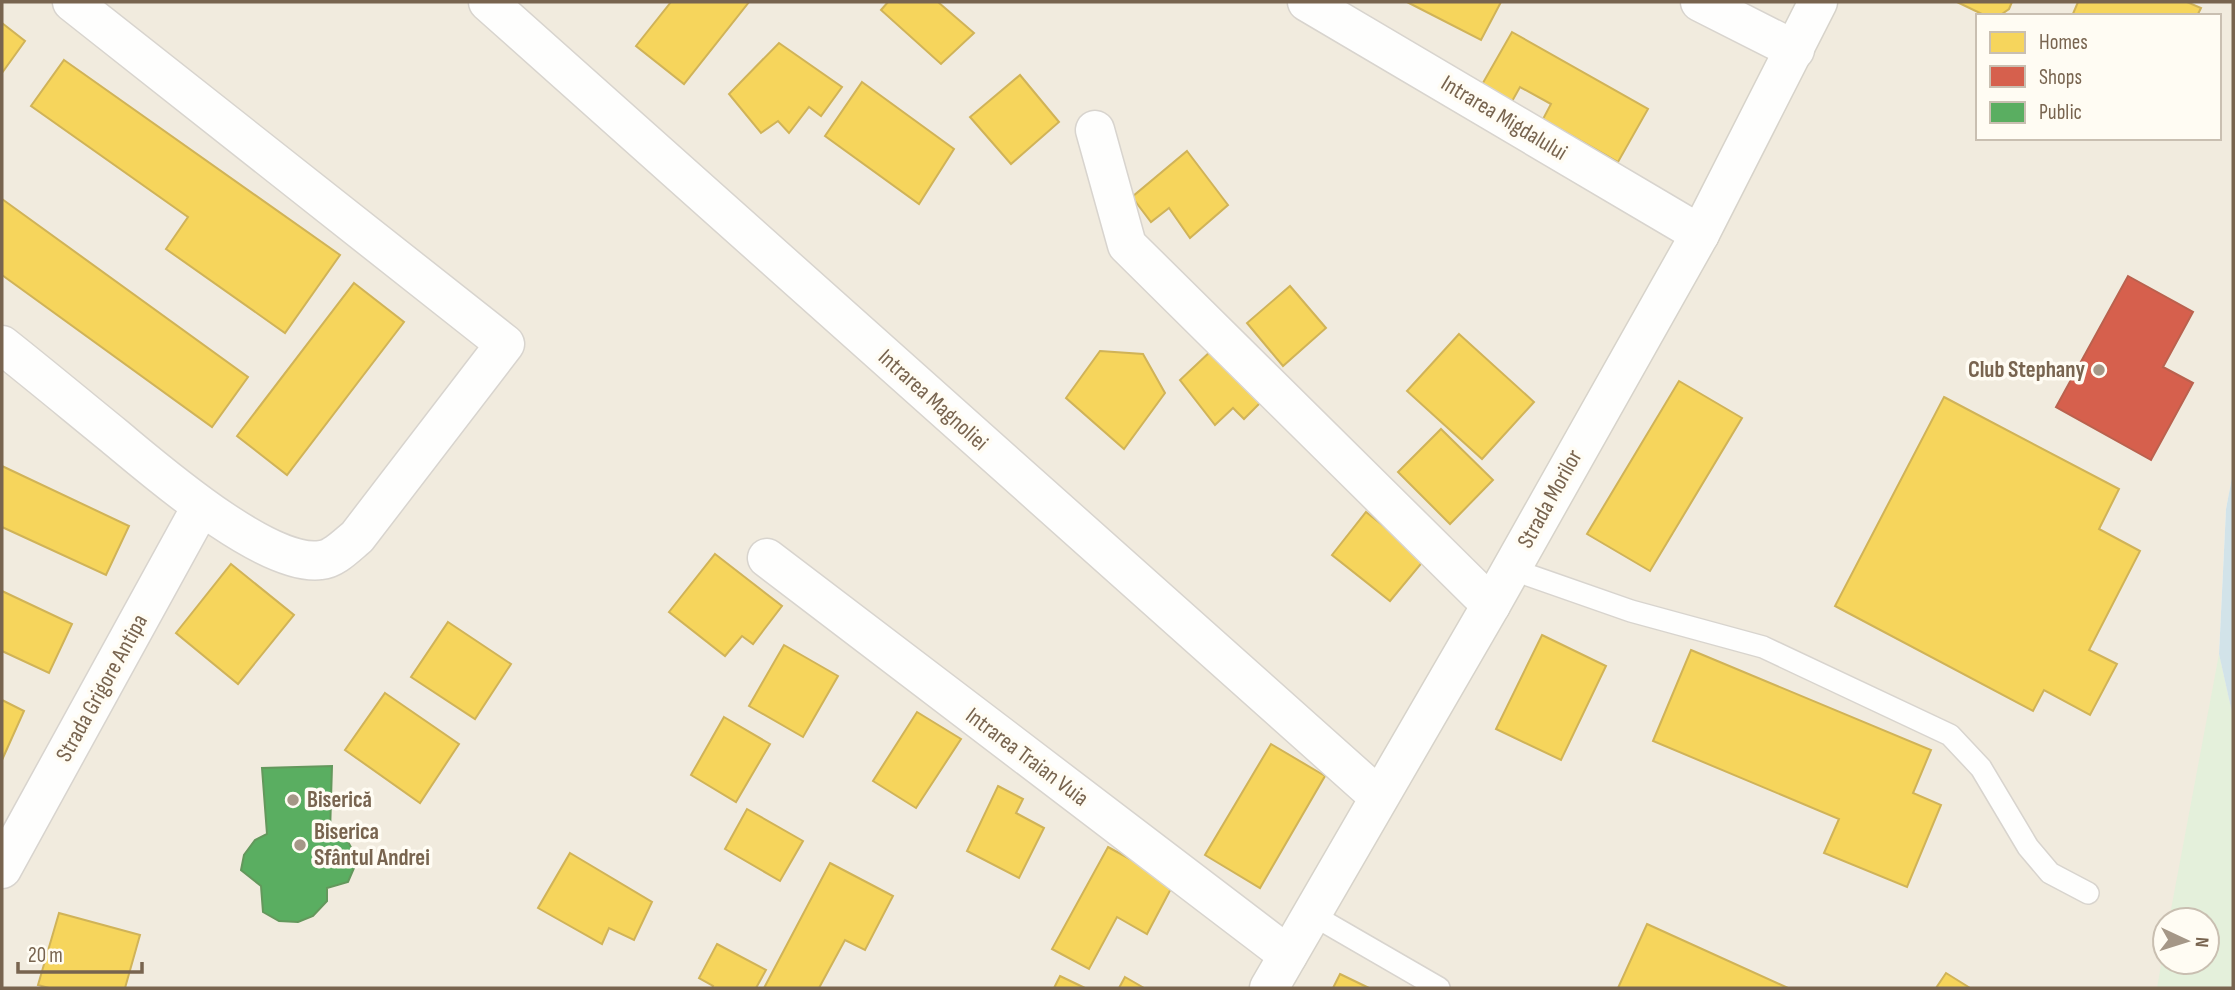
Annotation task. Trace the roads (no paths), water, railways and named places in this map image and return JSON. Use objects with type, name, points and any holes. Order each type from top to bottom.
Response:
[{"type":"street","points":[[6,360],[201,507],[275,551],[322,561],[357,537],[505,344],[72,2]]},
{"type":"street","name":"Intrarea Magnoliei","points":[[488,2],[1378,797]]},
{"type":"street","name":"Intrarea Migdalului","points":[[1307,2],[1700,234]]},
{"type":"street","points":[[1700,2],[1795,50]]},
{"type":"street","name":"Strada Morilor","points":[[1269,988],[1491,605],[1700,234],[1818,2]]},
{"type":"street","points":[[1095,130],[1127,245],[1491,605]]},
{"type":"street","name":"Strada Grigore Antipa","points":[[2,869],[201,507]]},
{"type":"street","name":"Intrarea Traian Vuia","points":[[767,558],[1288,955]]},
{"type":"lane","points":[[1511,569],[1631,611],[1763,647],[1950,735],[1981,768],[2028,847],[2050,873],[2088,893]]},
{"type":"lane","points":[[1311,914],[1439,988]]},
{"type":"place","name":"Club Stephany","points":[[2099,370]]},
{"type":"place","name":"Biserică","points":[[293,800]]},
{"type":"place","name":"Biserica Sfântul Andrei","points":[[300,845]]}]
